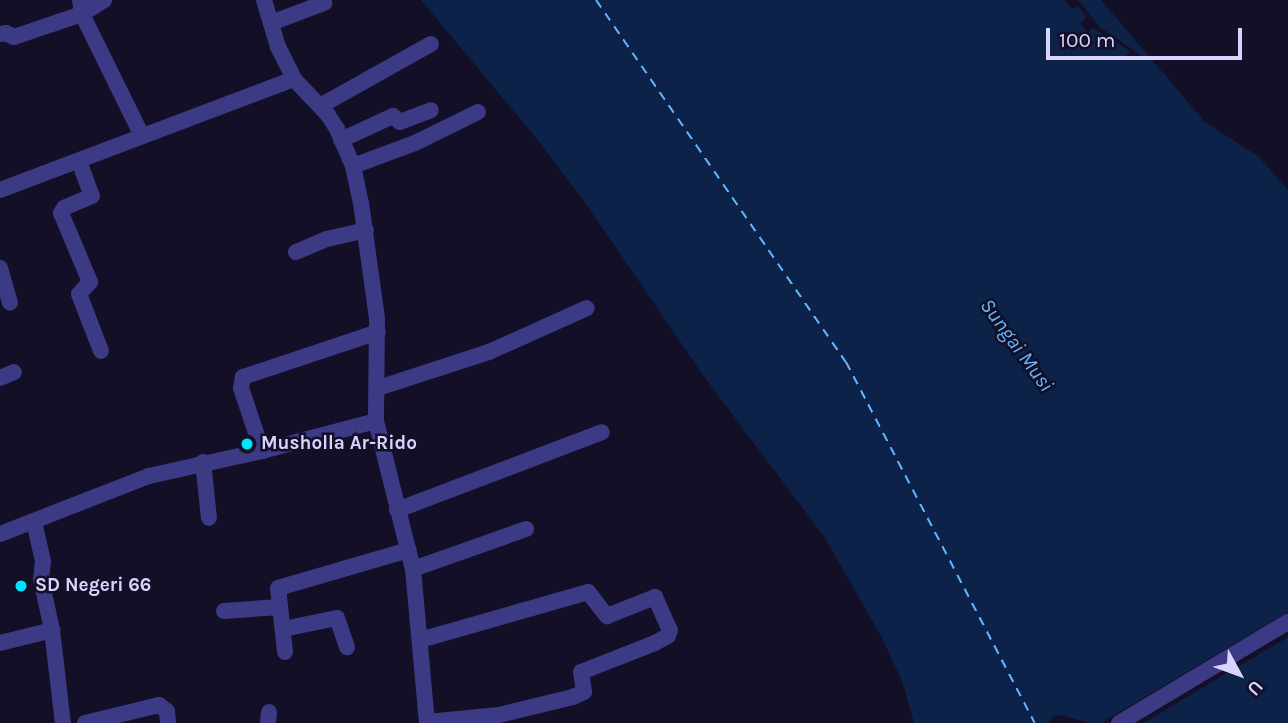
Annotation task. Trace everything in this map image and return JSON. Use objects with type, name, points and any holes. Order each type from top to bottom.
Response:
[{"type":"street","points":[[0,34],[6,33],[14,37],[81,7],[104,0]]},
{"type":"street","points":[[264,0],[278,47],[294,77],[320,106],[353,166],[366,230],[378,326],[376,421],[413,569],[427,722],[499,715],[573,697],[584,692],[581,672],[654,643],[668,636],[670,630],[655,597],[607,616],[587,592],[420,640]]},
{"type":"street","points":[[271,23],[324,3]]},
{"type":"street","points":[[81,7],[142,136]]},
{"type":"street","points":[[320,106],[431,44]]},
{"type":"street","points":[[0,190],[294,77]]},
{"type":"street","points":[[341,140],[391,117],[400,122],[431,110]]},
{"type":"street","points":[[353,166],[415,143],[478,112]]},
{"type":"street","points":[[79,161],[92,197],[64,208],[61,214],[90,282],[79,294],[102,351]]},
{"type":"street","points":[[296,252],[327,239],[366,230]]},
{"type":"street","points":[[0,268],[10,303]]},
{"type":"street","points":[[378,388],[489,352],[587,308]]},
{"type":"street","points":[[262,452],[241,388],[243,377],[378,326]]},
{"type":"street","points":[[0,534],[105,492],[203,462],[262,452],[376,421]]},
{"type":"street","points":[[398,511],[602,432]]},
{"type":"street","points":[[203,462],[209,518]]},
{"type":"street","points":[[34,522],[43,561],[41,578],[52,630],[64,723]]},
{"type":"street","points":[[413,569],[526,529]]},
{"type":"street","points":[[285,652],[280,586],[408,544]]},
{"type":"street","points":[[225,611],[280,607]]},
{"type":"street","points":[[282,629],[337,618],[347,647]]},
{"type":"street","points":[[1119,723],[1288,622]]},
{"type":"street","points":[[0,643],[52,630]]},
{"type":"street","points":[[85,723],[159,705],[167,711],[169,723]]},
{"type":"water","name":"Sungai Musi","points":[[421,0],[1101,0],[1205,122],[1259,157],[1288,190],[1288,723],[1090,723],[1061,715],[1054,716],[1048,723],[914,723],[902,681],[881,636],[825,538],[705,378],[584,201],[537,139]]},
{"type":"pier","points":[[1065,0],[1078,0],[1101,28],[1141,55],[1134,61],[1127,55],[1130,51],[1093,28],[1088,32],[1080,24],[1086,17],[1078,6],[1072,9]]},
{"type":"pier","points":[[1288,612],[1288,637],[1143,723],[1101,723]]},
{"type":"ferry route","points":[[596,0],[846,362],[1035,723]]},
{"type":"place","name":"Musholla Ar-Rido","points":[[247,444]]},
{"type":"place","name":"SD Negeri 66","points":[[21,586]]}]
